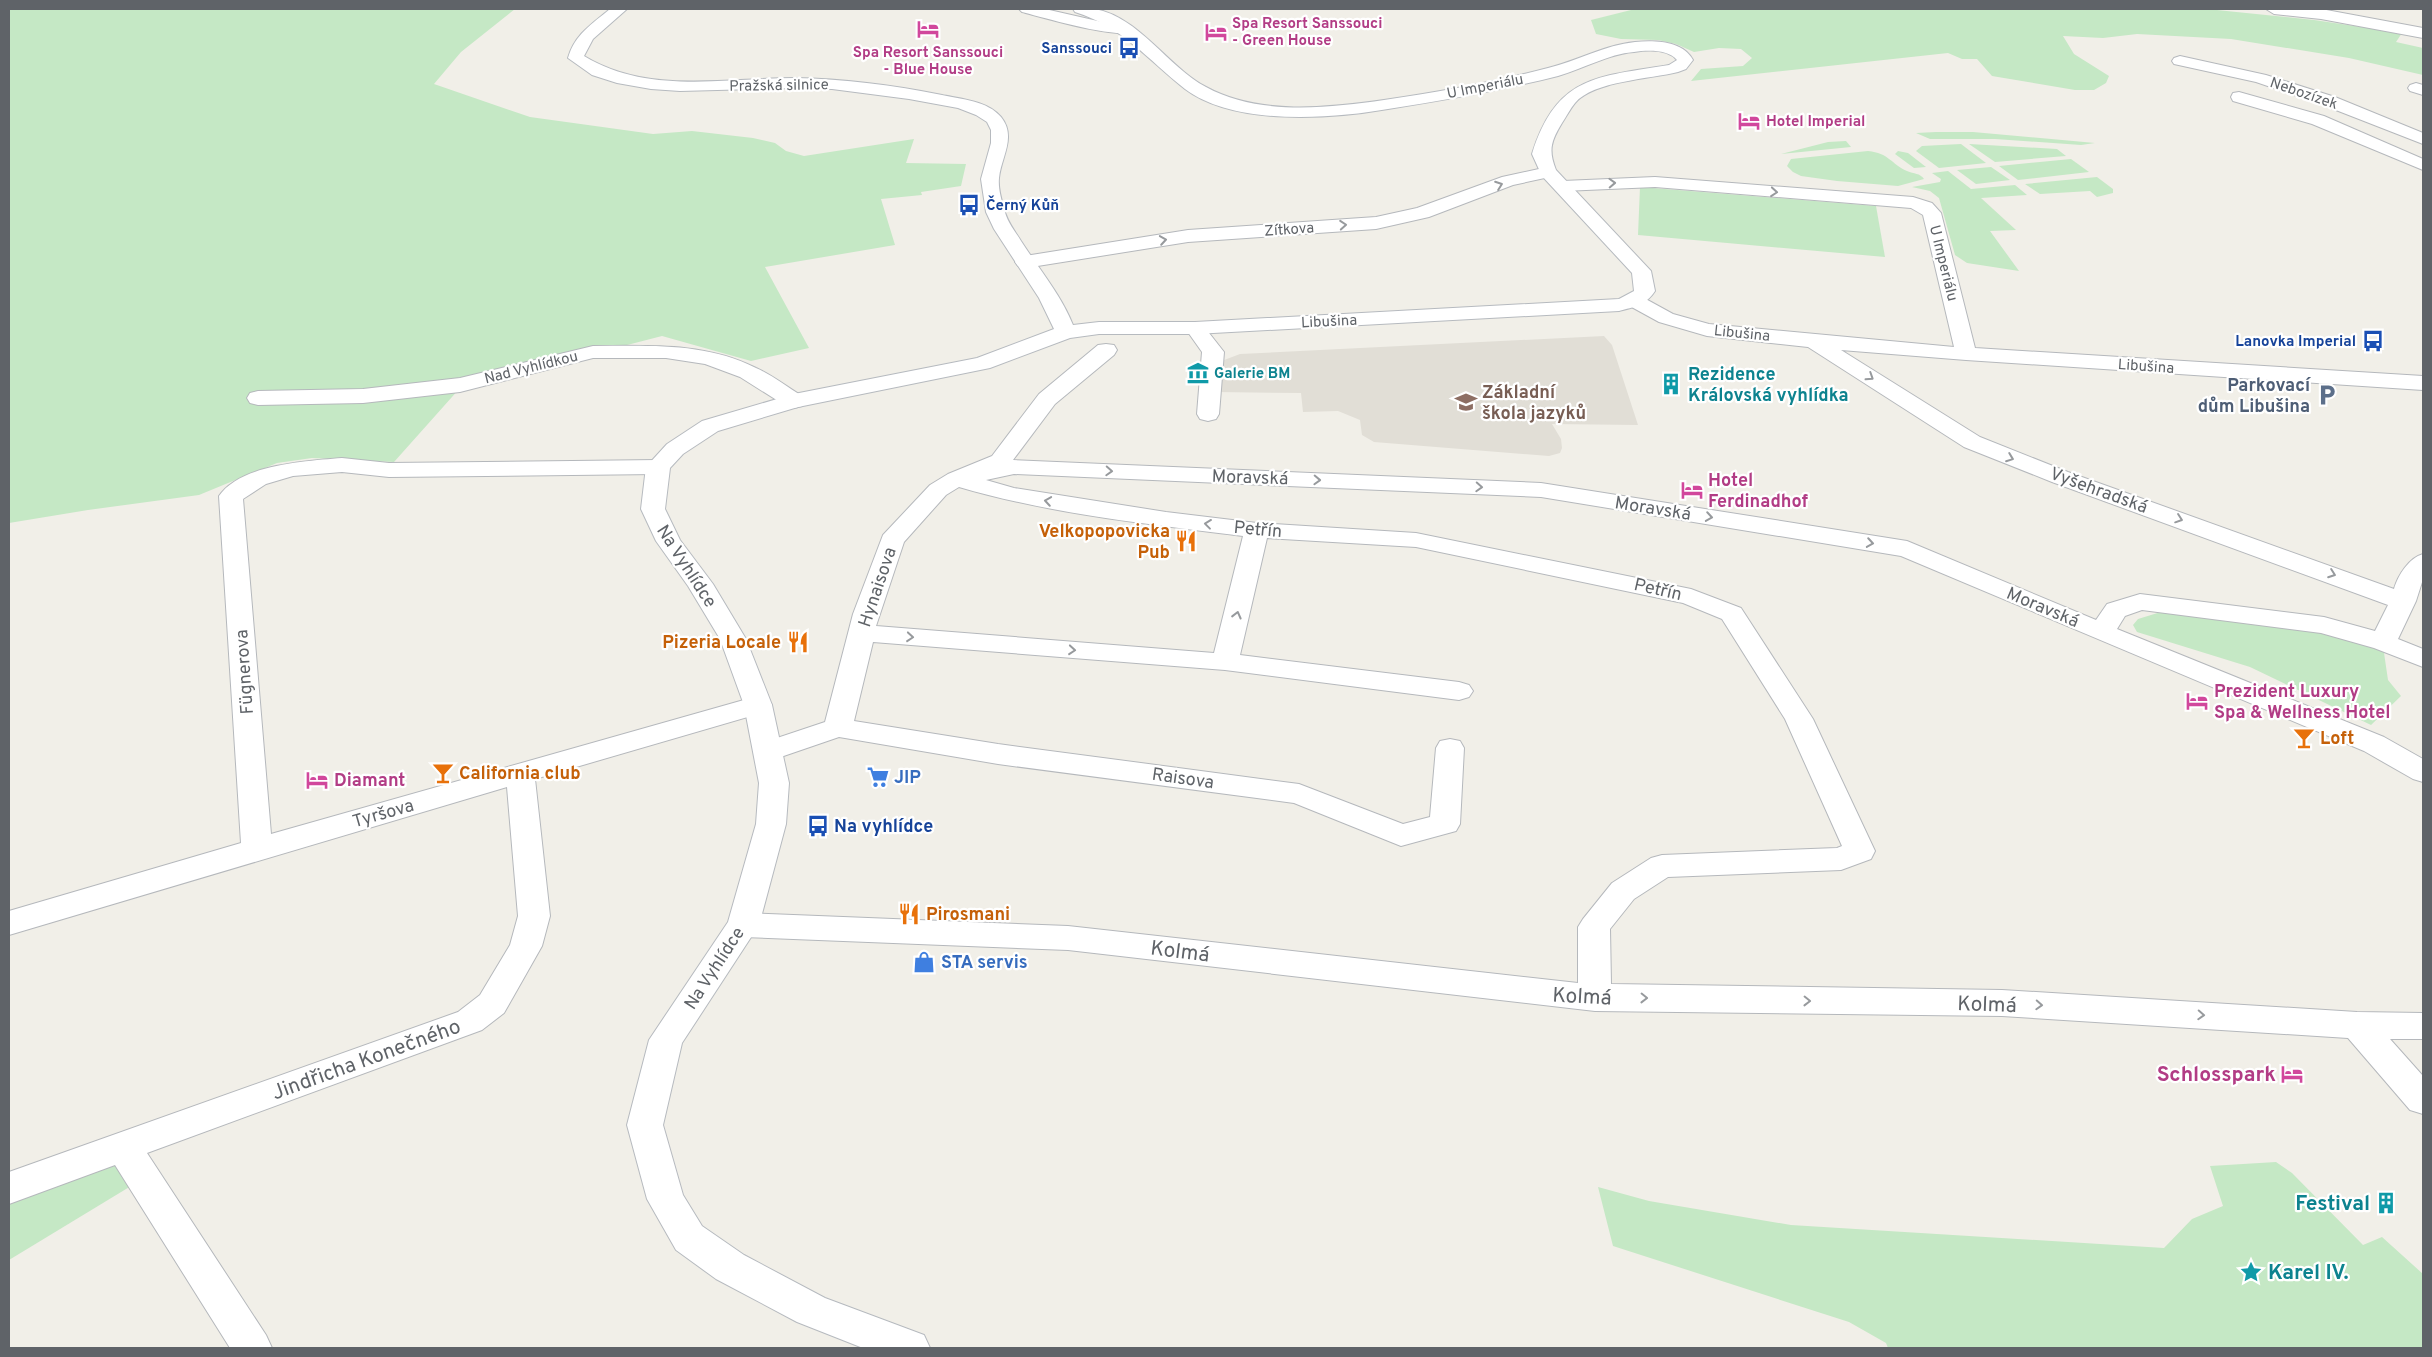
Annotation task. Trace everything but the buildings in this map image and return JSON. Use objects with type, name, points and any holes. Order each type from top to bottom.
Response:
[{"type":"street","name":"Pražská silnice","points":[[619,9],[586,35],[579,45],[576,58],[589,69],[625,80],[674,86],[793,83],[860,85],[954,102],[976,109],[991,117],[997,123],[1000,132],[990,180],[996,212],[1025,262],[1057,309],[1066,332]]},
{"type":"street","points":[[1027,9],[1102,27],[1126,30]]},
{"type":"street","name":"U Imperiálu","points":[[1080,9],[1102,15],[1126,30],[1192,86],[1237,104],[1286,112],[1329,113],[1368,109],[1570,68],[1635,47],[1663,48],[1684,56],[1683,63],[1672,69],[1607,80],[1586,88],[1569,99],[1543,144],[1540,154],[1548,172]]},
{"type":"street","points":[[2274,9],[2321,14],[2423,33]]},
{"type":"street","name":"Nebozízek","points":[[2180,61],[2260,78],[2328,101],[2423,139]]},
{"type":"street","name":"Nebozízek","points":[[2239,97],[2318,120],[2423,165]]},
{"type":"street","name":"Zítkova","points":[[1025,262],[1188,236],[1376,223],[1422,213],[1508,181],[1548,172]]},
{"type":"street","points":[[1548,172],[1641,271],[1646,281],[1645,289],[1635,301]]},
{"type":"street","name":"U Imperiálu","points":[[1563,186],[1655,182],[1913,203],[1925,207],[1932,213],[1966,354]]},
{"type":"street","name":"Libušina","points":[[1066,332],[1099,328],[1195,328],[1619,305],[1635,301],[1666,318],[1708,330],[1966,354],[2423,383]]},
{"type":"street","points":[[1195,328],[1213,352],[1208,414]]},
{"type":"street","points":[[658,467],[675,449],[710,426],[794,401],[982,363],[1066,332]]},
{"type":"street","name":"Vyšehradská","points":[[1814,341],[1972,442],[2060,477],[2403,601]]},
{"type":"street","name":"Hynaisova","points":[[838,728],[862,633],[892,540],[938,490],[956,478],[1000,461],[1047,399],[1106,350]]},
{"type":"street","name":"Nad Vyhlídkou","points":[[258,398],[362,396],[460,385],[593,352],[666,352],[709,358],[748,372],[794,401]]},
{"type":"street","name":"Fügnerova","points":[[257,849],[231,496],[258,480],[291,469],[342,465],[389,470],[658,467]]},
{"type":"street","name":"Na Vyhlídce","points":[[658,467],[653,508],[668,541],[700,584],[733,639],[758,705],[769,751],[774,783],[771,824],[743,925],[666,1040],[645,1125],[666,1199],[689,1238],[730,1267],[811,1310],[910,1348]]},
{"type":"street","name":"Moravská","points":[[956,478],[1014,467],[1541,490],[1907,549],[2100,632],[2374,744],[2423,772]]},
{"type":"street","name":"Petřín","points":[[956,478],[1012,496],[1166,519],[1257,530],[1416,540],[1691,597],[1732,614],[1799,720],[1860,851],[1842,859],[1662,866],[1623,891],[1594,927],[1595,998]]},
{"type":"street","points":[[1226,662],[1257,530]]},
{"type":"street","points":[[2383,642],[2403,601],[2409,580],[2423,562]]},
{"type":"street","points":[[2100,632],[2116,610],[2140,602],[2272,616],[2324,625],[2383,642],[2423,659]]},
{"type":"street","points":[[862,633],[1226,662],[1458,691]]},
{"type":"street","name":"Tyršova","points":[[9,923],[257,849],[758,705]]},
{"type":"street","points":[[769,751],[838,728]]},
{"type":"street","name":"Raisova","points":[[838,728],[998,754],[1299,794],[1401,835],[1445,824],[1450,748]]},
{"type":"street","name":"Jindřicha Konečného","points":[[9,1188],[124,1148],[470,1021],[492,1004],[526,946],[534,916],[520,774]]},
{"type":"street","name":"Kolmá","points":[[743,925],[1068,938],[1595,998],[2002,1003],[2357,1025],[2423,1026]]},
{"type":"street","points":[[2357,1025],[2423,1100]]},
{"type":"street","points":[[124,1148],[252,1348]]},
{"type":"shaded area","name":"Základní škola jazyků","points":[[1604,336],[1612,345],[1638,425],[1552,424],[1561,439],[1562,448],[1560,453],[1549,456],[1374,442],[1362,435],[1360,420],[1338,411],[1303,412],[1301,393],[1216,392],[1219,362],[1240,354]]},
{"type":"green space","points":[[9,9],[515,9],[461,52],[434,84],[530,117],[653,134],[692,131],[753,138],[775,143],[786,151],[804,156],[914,139],[906,163],[966,164],[961,186],[921,192],[922,195],[881,199],[895,245],[765,267],[809,348],[751,361],[662,336],[460,388],[394,462],[312,458],[277,463],[199,495],[9,523]]},
{"type":"green space","points":[[1635,9],[2207,9],[2314,20],[2402,33],[2396,42],[2423,48],[2423,75],[2349,58],[2231,39],[2137,34],[2103,38],[2063,36],[2074,54],[2109,76],[2106,83],[2094,90],[2075,90],[1992,76],[1977,59],[1962,59],[1948,53],[1691,81],[1701,69],[1743,66],[1752,58],[1741,49],[1719,48],[1694,52],[1676,44],[1658,40],[1621,39],[1596,34],[1591,20]]},
{"type":"green space","points":[[1973,132],[2095,143],[2081,145],[1995,139],[1930,139],[1916,133]]},
{"type":"green space","points":[[1846,141],[1851,147],[1781,154],[1828,142]]},
{"type":"green space","points":[[1961,144],[1986,163],[1939,168],[1916,151],[1922,146]]},
{"type":"green space","points":[[1969,144],[2057,149],[2066,156],[1995,162]]},
{"type":"green space","points":[[1868,151],[1885,156],[1907,171],[1924,179],[1898,186],[1837,181],[1801,176],[1787,166],[1791,159]]},
{"type":"green space","points":[[1898,151],[1908,153],[1926,167],[1914,168],[1895,154]]},
{"type":"green space","points":[[2071,159],[2089,172],[2018,180],[1999,166]]},
{"type":"green space","points":[[1991,167],[2010,180],[1976,184],[1957,170]]},
{"type":"green space","points":[[1948,171],[1971,189],[2015,185],[2027,195],[1981,198],[2016,230],[1990,231],[2019,271],[1967,263],[1955,255],[1939,198],[1930,191],[1912,187],[1940,182],[1941,179],[1932,173]]},
{"type":"green space","points":[[2097,177],[2113,189],[2113,193],[2097,197],[2090,191],[2040,194],[2025,184]]},
{"type":"green space","points":[[1640,187],[1876,206],[1885,257],[1638,235]]},
{"type":"green space","points":[[2164,611],[2316,629],[2383,646],[2388,680],[2401,696],[2371,725],[2250,667],[2137,632],[2133,625],[2138,619]]},
{"type":"green space","points":[[2276,1162],[2292,1173],[2363,1245],[2382,1237],[2423,1274],[2423,1348],[1888,1348],[1886,1343],[1849,1322],[1613,1246],[1598,1187],[1649,1201],[1791,1225],[2164,1248],[2192,1219],[2223,1206],[2210,1166]]},
{"type":"green space","points":[[104,1165],[115,1165],[131,1186],[9,1260],[9,1200]]},
{"type":"place","name":"Spa Resort Sanssouci - Blue House","points":[[928,29]]},
{"type":"place","name":"Spa Resort Sanssouci - Green House","points":[[1216,32]]},
{"type":"place","name":"Sanssouci","points":[[1129,48]]},
{"type":"place","name":"Hotel Imperial","points":[[1749,121]]},
{"type":"place","name":"Černý Kůň","points":[[969,205]]},
{"type":"place","name":"Lanovka Imperial","points":[[2373,341]]},
{"type":"place","name":"Galerie BM","points":[[1198,373]]},
{"type":"place","name":"Rezidence Královská vyhlídka","points":[[1671,384]]},
{"type":"place","name":"Parkovací dům Libušina","points":[[2327,395]]},
{"type":"place","name":"Základní škola jazyků","points":[[1466,402]]},
{"type":"place","name":"Hotel Ferdinadhof","points":[[1692,490]]},
{"type":"place","name":"Velkopopovicka Pub","points":[[1186,541]]},
{"type":"place","name":"Pizeria Locale","points":[[798,642]]},
{"type":"place","name":"Prezident Luxury Spa & Wellness Hotel","points":[[2197,701]]},
{"type":"place","name":"Loft","points":[[2304,738]]},
{"type":"place","name":"California club","points":[[443,773]]},
{"type":"place","name":"JIP","points":[[878,777]]},
{"type":"place","name":"Diamant","points":[[317,780]]},
{"type":"place","name":"Na vyhlídce","points":[[818,826]]},
{"type":"place","name":"Pirosmani","points":[[909,914]]},
{"type":"place","name":"STA servis","points":[[924,962]]},
{"type":"place","name":"Schlosspark","points":[[2292,1074]]},
{"type":"place","name":"Festival","points":[[2386,1203]]},
{"type":"place","name":"Karel IV.","points":[[2251,1272]]}]
